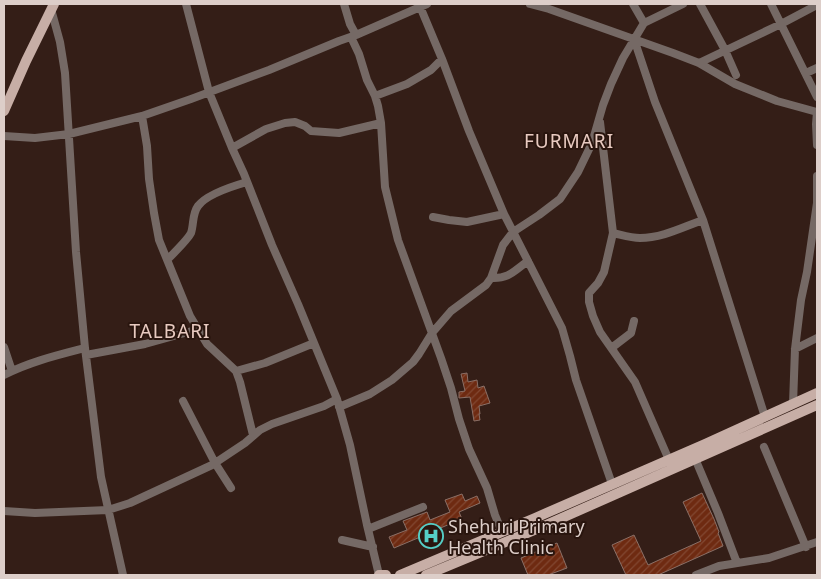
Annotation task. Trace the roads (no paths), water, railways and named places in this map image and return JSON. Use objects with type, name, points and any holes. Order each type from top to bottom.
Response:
[{"type":"main road","points":[[4,111],[52,6]]},
{"type":"main road","points":[[426,575],[537,529],[693,455],[765,417],[817,393]]},
{"type":"main road","points":[[400,575],[669,460],[693,455],[817,405]]},
{"type":"main road","points":[[379,575],[386,575]]},
{"type":"street","points":[[186,4],[209,92],[338,403],[350,445],[379,575]]},
{"type":"street","points":[[344,4],[367,80],[375,96],[380,122],[385,187],[398,240],[451,388],[469,449],[487,488],[494,516],[502,532]]},
{"type":"street","points":[[530,4],[548,6],[699,63],[735,84],[777,101],[817,112],[817,144]]},
{"type":"street","points":[[548,6],[559,4]]},
{"type":"street","points":[[633,4],[644,23]]},
{"type":"street","points":[[4,511],[34,513],[108,510],[130,502],[215,463],[245,443],[260,430],[272,424],[370,394],[392,380],[413,362],[432,333],[451,311],[486,285],[512,232],[560,199],[578,172],[592,143],[611,84],[623,58],[644,23],[684,4]]},
{"type":"street","points":[[700,4],[736,75]]},
{"type":"street","points":[[771,4],[817,97]]},
{"type":"street","points":[[4,136],[35,138],[69,134],[142,116],[269,70],[353,36],[422,5],[469,131],[504,214],[562,328],[576,380],[612,484]]},
{"type":"street","points":[[699,63],[817,5]]},
{"type":"street","points":[[52,6],[65,74],[76,252],[85,352],[101,478],[122,575]]},
{"type":"street","points":[[634,39],[655,102],[703,220],[765,417]]},
{"type":"street","points":[[375,96],[407,84],[431,70],[442,60]]},
{"type":"street","points":[[806,73],[817,68]]},
{"type":"street","points":[[142,116],[147,146],[149,179],[159,240],[190,316],[207,344],[236,371],[253,435]]},
{"type":"street","points":[[600,117],[613,233],[604,272],[598,283],[589,293],[589,302],[600,332],[635,382],[669,460]]},
{"type":"street","points":[[232,148],[266,129],[285,123],[295,122],[311,131],[339,133],[380,122]]},
{"type":"street","points":[[793,404],[795,349],[817,203],[817,176]]},
{"type":"street","points":[[168,259],[190,234],[198,206],[227,188],[247,182]]},
{"type":"street","points":[[433,217],[467,222],[504,214]]},
{"type":"street","points":[[613,233],[642,238],[662,236],[703,220]]},
{"type":"street","points":[[491,278],[508,276],[528,260]]},
{"type":"street","points":[[807,272],[817,268]]},
{"type":"street","points":[[613,350],[614,346],[631,333],[634,321]]},
{"type":"street","points":[[4,375],[51,357],[145,344],[199,329]]},
{"type":"street","points":[[795,349],[817,338]]},
{"type":"street","points":[[236,371],[265,363],[314,343]]},
{"type":"street","points":[[4,347],[12,371]]},
{"type":"street","points":[[183,401],[215,463],[231,488]]},
{"type":"street","points":[[764,447],[806,547]]},
{"type":"street","points":[[693,455],[738,563]]},
{"type":"street","points":[[368,529],[423,507]]},
{"type":"street","points":[[342,540],[373,547]]},
{"type":"street","points":[[696,575],[719,566],[769,558],[817,542]]},
{"type":"place","name":"Shehuri Primary Health Clinic","points":[[431,536]]},
{"type":"district","name":"FURMARI","points":[[569,141]]},
{"type":"district","name":"TALBARI","points":[[170,331]]}]
